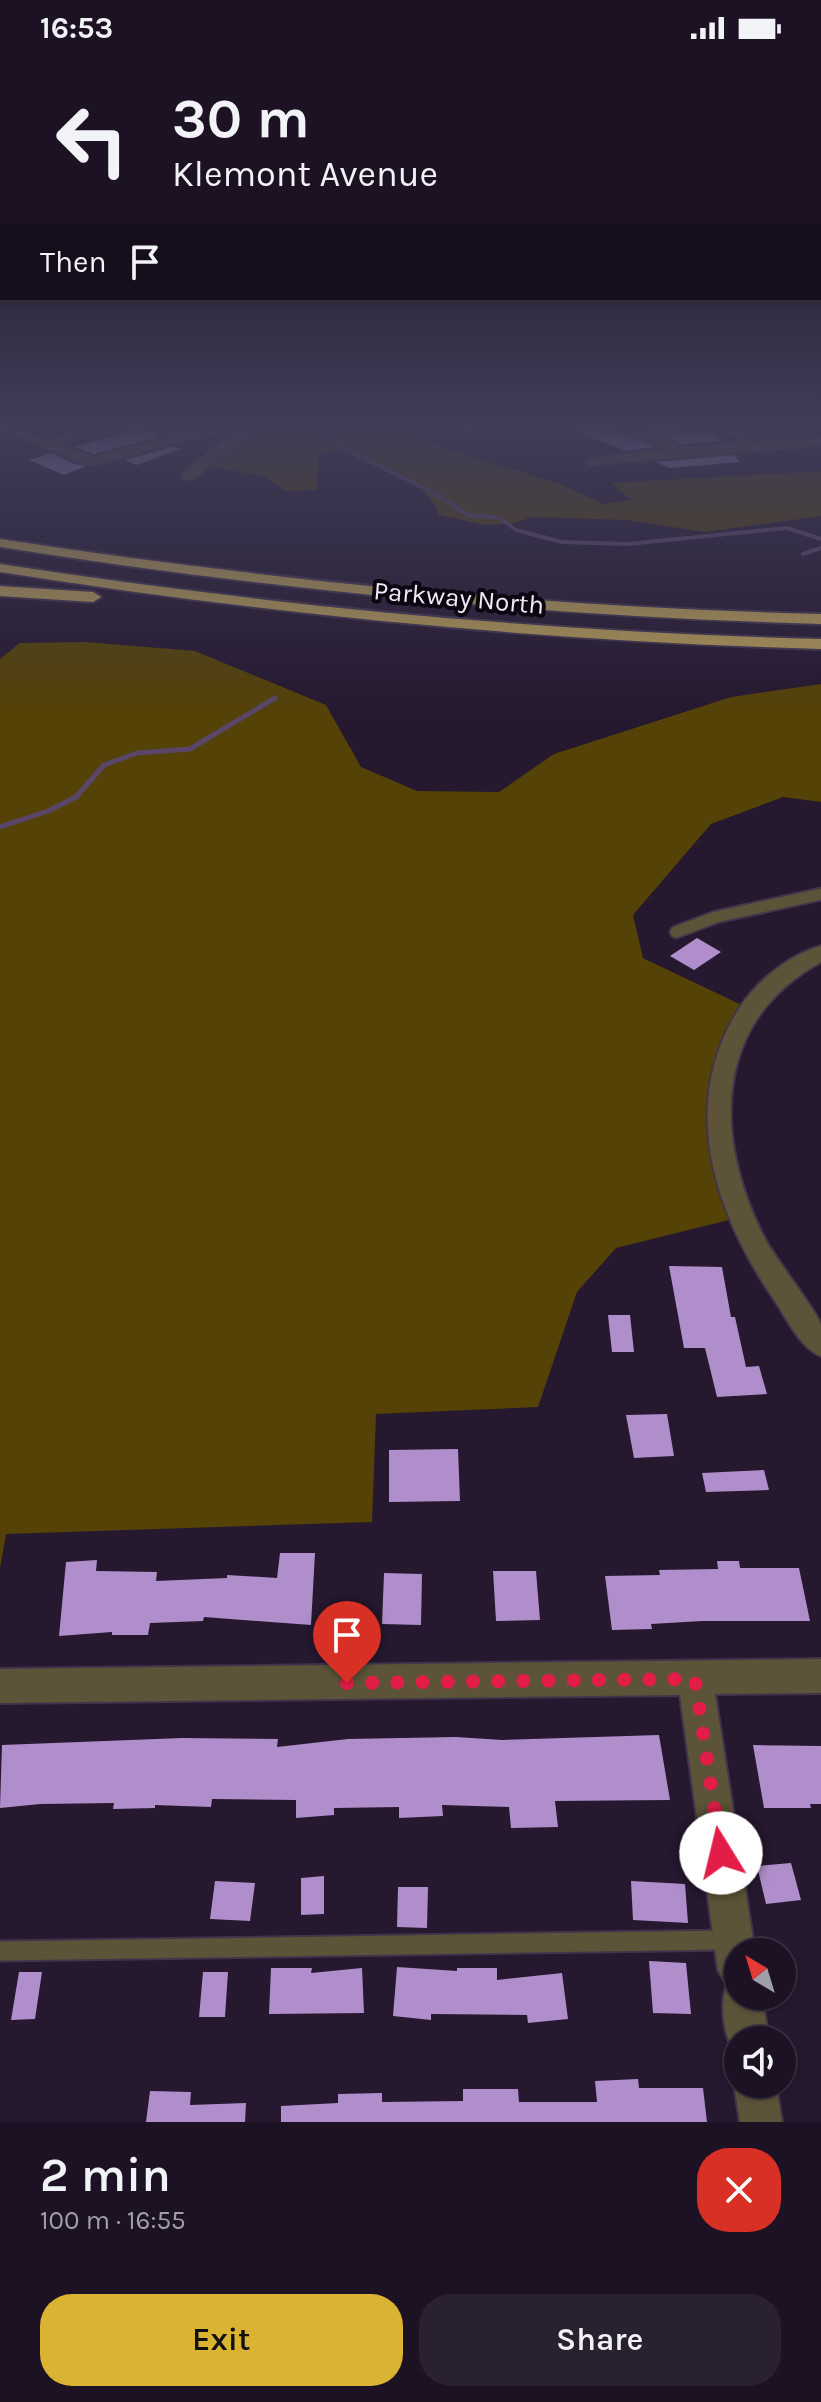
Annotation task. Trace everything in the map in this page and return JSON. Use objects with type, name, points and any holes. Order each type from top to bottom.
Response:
[{"type":"highway","points":[[0,537],[126,563]]},
{"type":"highway","name":"Parkway North","points":[[0,543],[126,563],[465,601],[674,614],[821,619]]},
{"type":"highway","name":"Parkway North","points":[[0,568],[191,597],[335,614],[637,636],[821,644]]},
{"type":"highway","points":[[0,591],[426,629],[637,636]]},
{"type":"street","points":[[821,953],[775,980],[738,1027],[721,1078],[717,1129],[721,1161],[733,1201],[755,1249],[821,1344]]},
{"type":"street","points":[[0,1686],[821,1676]]},
{"type":"street","points":[[695,1679],[733,1938]]},
{"type":"street","points":[[757,2098],[761,2122]]},
{"type":"lane","points":[[676,932],[716,917],[821,894]]},
{"type":"lane","points":[[0,1951],[724,1955]]},
{"type":"shaded area","points":[[656,524],[760,524],[705,532]]},
{"type":"shaded area","points":[[86,642],[195,651],[326,705],[361,767],[417,791],[499,792],[554,754],[731,697],[821,684],[821,802],[783,797],[711,824],[633,915],[643,958],[750,1009],[721,1078],[741,1217],[616,1248],[577,1292],[538,1407],[376,1414],[372,1522],[6,1534],[0,1569],[0,659],[20,643]]},
{"type":"building","points":[[697,938],[721,952],[694,970],[670,956]]},
{"type":"building","points":[[669,1266],[722,1267],[731,1317],[735,1317],[746,1367],[759,1366],[767,1394],[717,1397],[705,1348],[684,1348]]},
{"type":"building","points":[[608,1315],[630,1315],[634,1352],[612,1352]]},
{"type":"building","points":[[667,1414],[674,1456],[634,1458],[626,1415]]},
{"type":"building","points":[[458,1449],[460,1501],[389,1502],[389,1450]]},
{"type":"building","points":[[764,1470],[769,1490],[706,1492],[702,1473]]},
{"type":"building","points":[[280,1553],[315,1553],[311,1625],[204,1617],[203,1621],[150,1623],[148,1635],[112,1635],[112,1632],[59,1636],[66,1562],[97,1560],[96,1571],[157,1572],[156,1581],[227,1578],[227,1575],[277,1578]]},
{"type":"building","points":[[717,1561],[739,1561],[740,1568],[799,1568],[810,1621],[702,1621],[651,1624],[652,1629],[612,1630],[605,1576],[660,1575],[659,1570],[718,1569]]},
{"type":"building","points":[[493,1571],[536,1571],[540,1620],[496,1621]]},
{"type":"building","points":[[384,1573],[422,1574],[421,1625],[382,1624]]},
{"type":"building","points":[[659,1735],[670,1800],[555,1801],[558,1827],[511,1828],[509,1807],[442,1805],[443,1816],[399,1818],[399,1807],[334,1808],[334,1815],[296,1818],[296,1800],[212,1799],[211,1807],[155,1805],[155,1808],[113,1809],[114,1803],[0,1808],[2,1745],[182,1738],[278,1739],[277,1747],[348,1739],[456,1737],[502,1740]]},
{"type":"building","points":[[753,1745],[821,1746],[821,1804],[810,1804],[811,1808],[764,1808]]},
{"type":"building","points":[[791,1863],[801,1900],[766,1904],[757,1866]]},
{"type":"building","points":[[324,1876],[324,1914],[301,1915],[301,1878]]},
{"type":"building","points":[[215,1881],[255,1883],[250,1921],[210,1919]]},
{"type":"building","points":[[631,1881],[685,1884],[688,1923],[633,1920]]},
{"type":"building","points":[[398,1887],[428,1887],[427,1928],[397,1927]]},
{"type":"building","points":[[649,1961],[686,1963],[691,2014],[653,2013]]},
{"type":"building","points":[[397,1967],[457,1971],[457,1968],[497,1968],[497,1980],[562,1973],[568,2019],[528,2023],[527,2015],[431,2014],[431,2020],[393,2016]]},
{"type":"building","points":[[271,1968],[312,1968],[311,1973],[362,1968],[364,2013],[269,2014]]},
{"type":"building","points":[[19,1972],[42,1972],[35,2019],[11,2020]]},
{"type":"building","points":[[203,1972],[228,1972],[225,2017],[199,2017]]},
{"type":"building","points":[[638,2079],[639,2088],[703,2088],[707,2122],[281,2122],[281,2106],[338,2103],[338,2094],[382,2093],[382,2102],[463,2101],[463,2089],[518,2089],[519,2102],[597,2102],[595,2081]]},
{"type":"building","points":[[150,2091],[191,2092],[190,2105],[246,2103],[245,2122],[146,2122]]},
{"type":"waterway","points":[[509,524],[516,530],[562,542],[627,544],[787,528],[821,539]]},
{"type":"waterway","points":[[803,554],[821,548]]},
{"type":"waterway","points":[[0,827],[48,811],[76,797],[104,765],[137,753],[190,749],[275,698]]},
{"type":"route","points":[[347,1683],[695,1679],[721,1853]]}]
